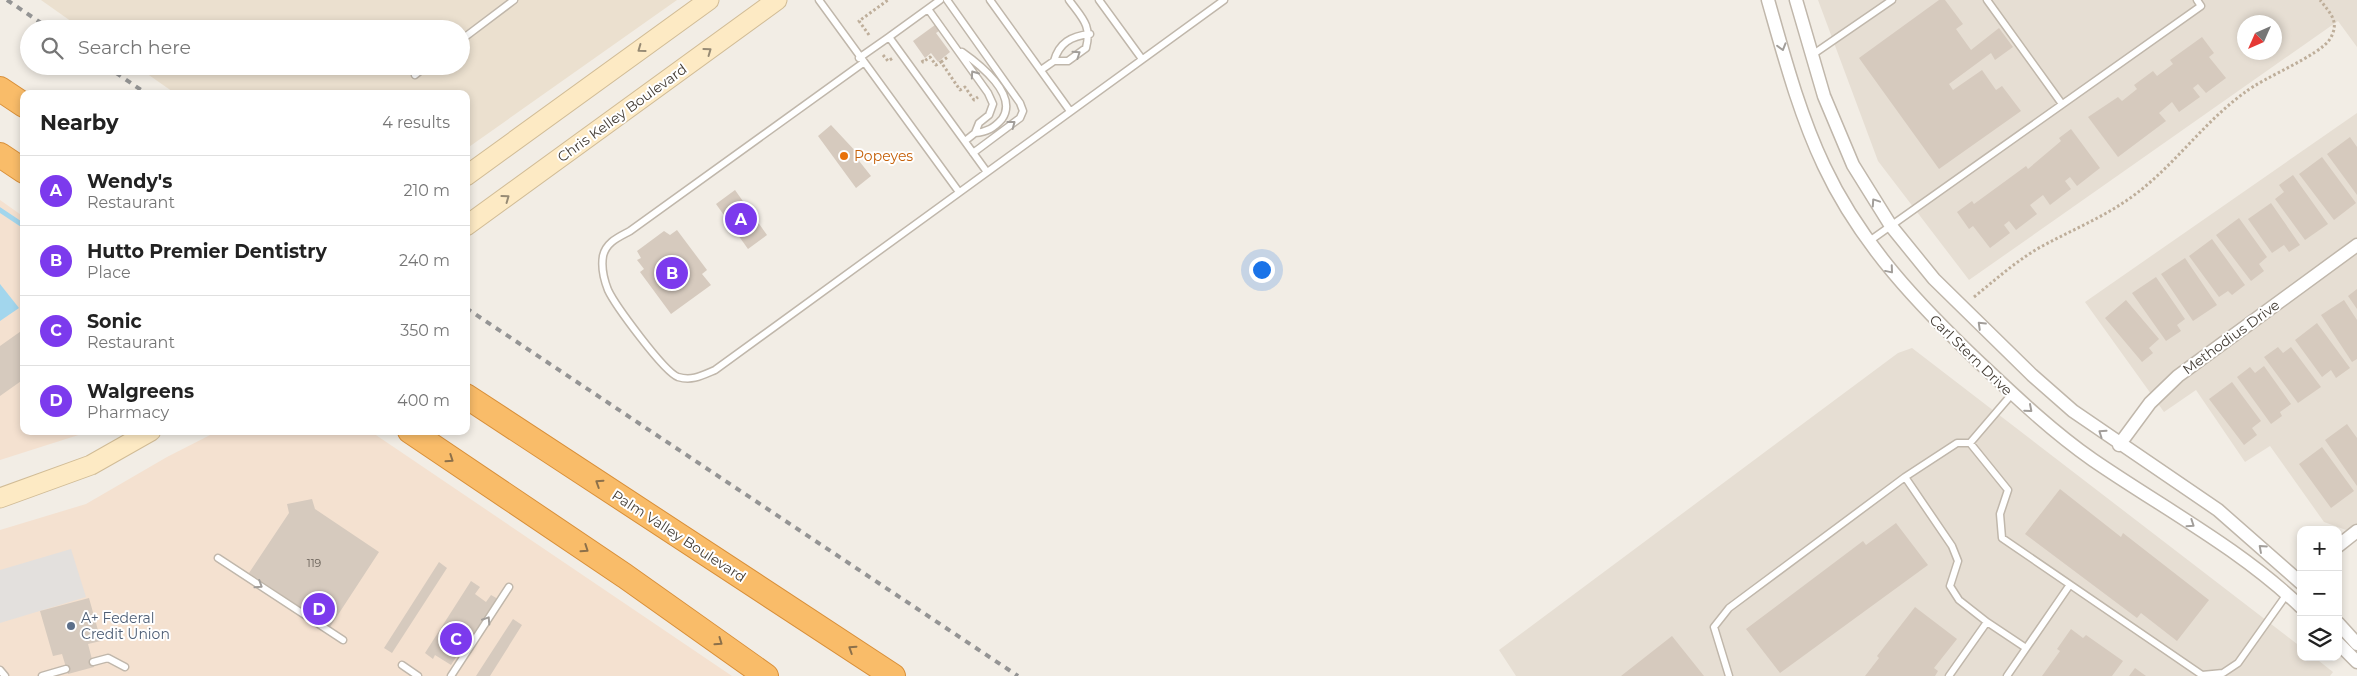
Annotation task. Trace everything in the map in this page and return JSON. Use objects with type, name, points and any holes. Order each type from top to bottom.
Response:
[{"type":"highway","points":[[0,89],[20,102]]},
{"type":"highway","points":[[0,155],[20,168]]},
{"type":"highway","name":"Palm Valley Boulevard","points":[[470,399],[893,676]]},
{"type":"highway","points":[[416,435],[625,576],[766,676]]},
{"type":"main road","points":[[470,173],[709,0]]},
{"type":"main road","name":"Chris Kelley Boulevard","points":[[470,223],[777,0]]},
{"type":"main road","points":[[0,498],[91,466],[143,435]]},
{"type":"street","name":"Carl Stern Drive","points":[[1768,0],[1807,129],[1840,198],[1868,242],[1915,300],[2042,421],[2092,460],[2237,555],[2266,576],[2297,604]]},
{"type":"street","name":"Carl Stern Drive","points":[[1796,0],[1831,114],[1853,165],[1891,226],[1934,278],[2032,375],[2073,411],[2119,445],[2223,515],[2297,578]]},
{"type":"street","name":"Methodius Drive","points":[[2119,445],[2150,404],[2178,376],[2357,245]]},
{"type":"street","points":[[2342,543],[2357,531]]},
{"type":"street","points":[[2287,594],[2297,584]]},
{"type":"street","points":[[2342,627],[2357,644]]},
{"type":"street","points":[[2342,647],[2357,662]]},
{"type":"lane","points":[[470,33],[514,0]]},
{"type":"lane","points":[[819,0],[959,192]]},
{"type":"lane","points":[[940,0],[654,215],[611,241],[603,255],[602,272],[609,291],[652,353],[675,376],[691,380],[715,370],[1224,0]]},
{"type":"lane","points":[[947,0],[1020,103],[1023,111],[1020,118],[973,153]]},
{"type":"lane","points":[[990,0],[1070,111]]},
{"type":"lane","points":[[1040,70],[1054,61],[1068,61],[1086,48],[1090,34],[1088,28],[1069,0]]},
{"type":"lane","points":[[1099,0],[1142,60]]},
{"type":"lane","points":[[1812,55],[1892,0]]},
{"type":"lane","points":[[1988,0],[2062,104]]},
{"type":"lane","points":[[1868,242],[2201,6],[2197,0]]},
{"type":"lane","points":[[928,9],[988,93],[992,104],[989,115],[979,123],[975,133],[965,141]]},
{"type":"lane","points":[[1054,61],[1057,48],[1076,35],[1090,34]]},
{"type":"lane","points":[[889,37],[987,172]]},
{"type":"lane","points":[[956,50],[984,67],[1006,100],[1006,113],[997,125],[986,132],[975,133]]},
{"type":"lane","points":[[1729,676],[1714,627],[1729,608],[1904,477],[1957,443],[1970,443],[2012,394]]},
{"type":"lane","points":[[1970,443],[2008,490],[2000,514],[2002,538],[2069,586],[2202,674],[2222,673],[2238,663],[2287,594]]},
{"type":"lane","points":[[1904,477],[1952,546],[1958,560],[1950,586],[1959,600],[1987,622],[2026,648]]},
{"type":"lane","points":[[218,558],[343,640]]},
{"type":"lane","points":[[2008,676],[2069,586]]},
{"type":"lane","points":[[451,676],[509,587]]},
{"type":"lane","points":[[1949,676],[1987,622]]},
{"type":"lane","points":[[93,662],[108,658],[125,667]]},
{"type":"lane","points":[[402,665],[418,676]]},
{"type":"lane","points":[[42,676],[66,669]]},
{"type":"lane","points":[[0,670],[4,676]]},
{"type":"path","points":[[869,35],[860,21],[888,0]]},
{"type":"path","points":[[1974,297],[2008,268],[2030,254],[2102,217],[2134,195],[2155,177],[2212,118],[2243,93],[2265,78],[2318,52],[2326,45],[2336,27],[2335,19],[2320,0]]},
{"type":"path","points":[[919,56],[923,62],[930,56],[936,65],[956,50]]},
{"type":"path","points":[[883,54],[888,61],[893,58]]},
{"type":"path","points":[[941,62],[960,90],[965,88],[974,100],[981,95]]},
{"type":"shaded area","points":[[41,0],[677,0],[470,146],[470,90],[170,90],[149,75],[470,75],[470,20],[69,20]]},
{"type":"shaded area","points":[[1818,0],[2357,0],[2357,47],[2338,21],[1969,280],[1878,161]]},
{"type":"shaded area","points":[[2357,113],[2357,534],[2342,529],[2342,526],[2335,526],[2324,522],[2270,446],[2245,462],[2196,390],[2164,412],[2085,302]]},
{"type":"shaded area","points":[[0,200],[20,214],[20,435],[78,435],[0,460]]},
{"type":"shaded area","points":[[1912,348],[2297,644],[2297,661],[2319,661],[2333,672],[2330,676],[1516,676],[1499,650],[1898,353]]},
{"type":"shaded area","points":[[210,435],[376,435],[732,676],[0,676],[0,530],[86,504],[167,457]]},
{"type":"shaded area","points":[[71,549],[86,597],[0,623],[0,570]]},
{"type":"water","points":[[0,284],[19,308],[0,321]]},
{"type":"building","points":[[1939,0],[1945,0],[1963,24],[1956,29],[1971,50],[1999,28],[2013,47],[1995,60],[1991,53],[1949,84],[1953,90],[1982,70],[1996,90],[2002,86],[2021,111],[1939,169],[1859,58]]},
{"type":"building","points":[[935,25],[939,31],[936,33],[950,52],[938,62],[931,53],[925,58],[913,41]]},
{"type":"building","points":[[2202,37],[2214,53],[2209,57],[2226,78],[2206,93],[2198,84],[2193,88],[2200,97],[2179,112],[2172,102],[2159,113],[2166,121],[2118,157],[2088,117],[2118,97],[2122,101],[2137,89],[2134,85],[2153,71],[2157,76],[2173,64],[2170,60]]},
{"type":"building","name":"Popeyes","points":[[831,125],[859,155],[856,157],[871,176],[856,188],[818,136]]},
{"type":"building","points":[[2071,129],[2100,168],[2077,186],[2070,177],[2065,181],[2071,189],[2050,205],[2043,195],[2030,205],[2037,214],[2016,230],[2009,221],[2004,225],[2010,233],[1990,248],[1973,226],[1969,229],[1957,212],[1972,201],[1974,204],[2026,166],[2028,169],[2061,141],[2059,138]]},
{"type":"building","points":[[2350,137],[2357,147],[2357,195],[2327,154]]},
{"type":"building","points":[[2322,157],[2356,203],[2334,220],[2299,174]]},
{"type":"building","points":[[2293,175],[2328,224],[2305,240],[2275,199],[2284,192],[2279,185]]},
{"type":"building","points":[[735,190],[767,235],[748,249],[716,204]]},
{"type":"building","points":[[2271,203],[2300,245],[2289,252],[2284,245],[2272,253],[2248,219]]},
{"type":"building","points":[[2239,218],[2267,257],[2259,264],[2264,271],[2251,281],[2216,235]]},
{"type":"building","points":[[677,230],[707,270],[702,274],[711,285],[671,314],[640,272],[644,269],[637,260],[641,258],[637,251],[664,231],[670,235]]},
{"type":"building","points":[[2212,239],[2245,285],[2232,295],[2228,291],[2219,297],[2189,256]]},
{"type":"building","points":[[2185,258],[2217,305],[2193,321],[2161,274]]},
{"type":"building","points":[[2156,277],[2185,319],[2177,325],[2181,331],[2166,341],[2132,293]]},
{"type":"building","points":[[2357,289],[2357,309],[2348,296]]},
{"type":"building","points":[[2126,300],[2159,339],[2149,348],[2153,353],[2142,362],[2105,318]]},
{"type":"building","points":[[2344,300],[2357,320],[2357,359],[2352,362],[2321,315]]},
{"type":"building","points":[[2317,323],[2350,368],[2336,378],[2331,370],[2322,377],[2295,340]]},
{"type":"building","points":[[20,332],[20,382],[0,396],[0,346]]},
{"type":"building","points":[[2278,347],[2283,353],[2291,347],[2321,387],[2298,403],[2264,357]]},
{"type":"building","points":[[2264,366],[2291,404],[2280,412],[2282,416],[2271,424],[2237,377],[2250,367],[2255,373]]},
{"type":"building","points":[[2232,382],[2261,421],[2252,428],[2257,435],[2244,445],[2209,399]]},
{"type":"building","points":[[2347,424],[2357,438],[2357,486],[2325,440]]},
{"type":"building","points":[[2322,447],[2354,491],[2331,508],[2299,464]]},
{"type":"building","points":[[2060,489],[2121,537],[2123,533],[2209,600],[2177,641],[2141,613],[2137,618],[2025,534]]},
{"type":"building","points":[[312,499],[315,509],[379,552],[330,627],[249,573],[289,513],[287,504]]},
{"type":"building","points":[[1896,523],[1928,565],[1780,673],[1746,629],[1863,541],[1866,545]]},
{"type":"building","points":[[439,562],[447,568],[392,653],[384,648]]},
{"type":"building","points":[[471,581],[480,587],[475,594],[486,602],[491,595],[498,599],[474,636],[471,634],[451,665],[435,655],[433,659],[425,653]]},
{"type":"building","name":"A+ Federal Credit Union","points":[[89,598],[101,641],[88,644],[94,667],[68,674],[62,654],[53,656],[40,611]]},
{"type":"building","points":[[1915,607],[1957,639],[1934,668],[1938,671],[1935,676],[1865,676],[1879,658],[1877,656]]},
{"type":"building","points":[[513,619],[522,625],[490,676],[476,676]]},
{"type":"building","points":[[2071,629],[2083,638],[2086,635],[2123,661],[2112,676],[2042,676],[2060,651],[2057,649]]},
{"type":"building","points":[[1672,636],[1704,676],[1621,676]]},
{"type":"building","points":[[2135,668],[2146,676],[2129,676]]},
{"type":"waterway","points":[[0,210],[20,223]]},
{"type":"railway","points":[[7,0],[37,20]]},
{"type":"railway","points":[[119,75],[141,90]]},
{"type":"railway","points":[[470,311],[1018,676]]},
{"type":"place","name":"Popeyes","points":[[844,156]]},
{"type":"place","name":"Wendy's","points":[[741,219]]},
{"type":"place","name":"Hutto Premier Dentistry","points":[[672,273]]},
{"type":"place","name":"Walgreens","points":[[319,609]]},
{"type":"place","name":"A+ Federal Credit Union","points":[[71,626]]},
{"type":"place","name":"Sonic","points":[[456,639]]}]
